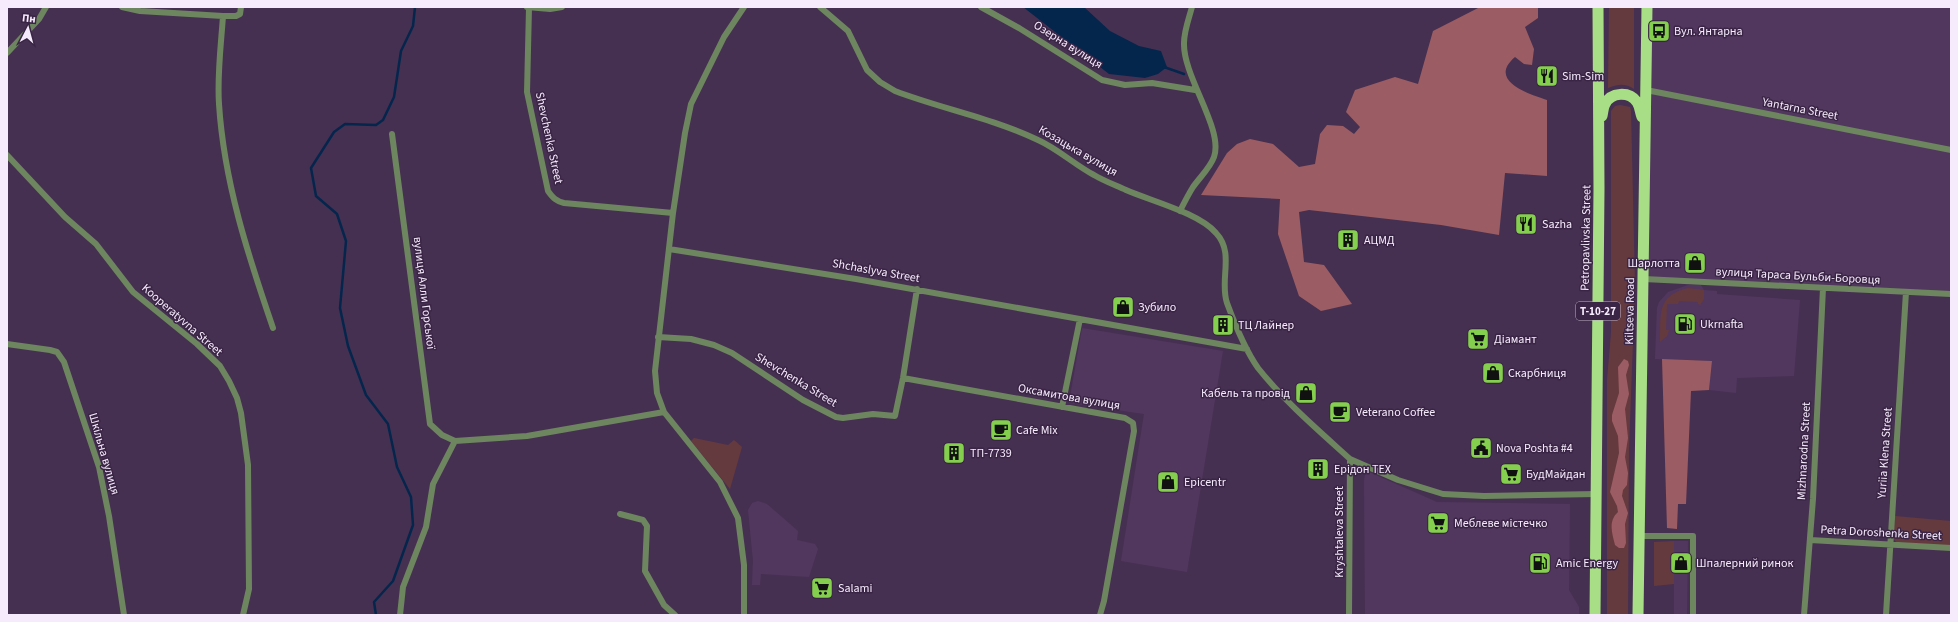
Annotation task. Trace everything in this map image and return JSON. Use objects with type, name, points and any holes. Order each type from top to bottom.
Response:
[{"type":"highway","name":"Petropavlivska Street","points":[[1595,615],[1599,132],[1598,7]]},
{"type":"highway","name":"Kiltseva Road","points":[[1638,615],[1647,7]]},
{"type":"highway","points":[[1599,132],[1604,105],[1609,99],[1617,94],[1633,97],[1638,103],[1645,131]]},
{"type":"street","points":[[7,53],[39,19],[46,7]]},
{"type":"street","points":[[122,7],[140,11],[223,16],[236,16],[240,14],[241,7]]},
{"type":"street","points":[[528,7],[550,9],[562,7]]},
{"type":"street","name":"Shevchenka Street","points":[[528,7],[527,92],[548,191],[552,197],[557,201],[564,203],[673,213]]},
{"type":"street","points":[[744,7],[724,37],[691,104],[673,213],[658,337],[655,385],[664,412],[720,482],[738,518],[744,566],[744,615]]},
{"type":"street","name":"Козацька вулиця","points":[[820,7],[848,31],[867,70],[880,82],[895,91],[1003,125],[1032,137],[1066,156],[1093,175],[1127,191],[1180,211],[1204,223],[1217,233],[1223,244],[1226,255],[1224,293],[1247,349],[1257,367],[1308,420],[1350,459]]},
{"type":"street","name":"Озерна вулиця","points":[[981,7],[1019,28],[1102,80],[1125,85],[1152,83],[1195,90]]},
{"type":"street","points":[[1180,211],[1192,188],[1214,156],[1216,146],[1204,105],[1195,90],[1186,57],[1184,43],[1192,7]]},
{"type":"street","points":[[223,16],[218,80],[223,142],[231,189],[245,247],[273,328]]},
{"type":"street","name":"Yantarna Street","points":[[1646,90],[1951,150]]},
{"type":"street","name":"вулиця Алли Горської","points":[[392,134],[430,424],[442,435],[455,441]]},
{"type":"street","name":"Kooperatyvna Street","points":[[7,155],[65,217],[96,244],[133,292],[197,344],[220,366],[229,381],[237,398],[241,413],[248,465],[249,589],[244,615]]},
{"type":"street","name":"Shchaslyva Street","points":[[669,249],[917,290],[1247,349]]},
{"type":"street","name":"вулиця Тараса Бульби-Боровця","points":[[1644,279],[1951,294]]},
{"type":"street","name":"Mizhnarodna Street","points":[[1804,615],[1810,540],[1823,288]]},
{"type":"street","name":"Shevchenka Street","points":[[658,337],[692,340],[714,345],[732,353],[803,400],[836,417],[843,418],[873,414],[895,416],[903,378],[917,290]]},
{"type":"street","name":"Yuriia Klena Street","points":[[1886,615],[1906,292]]},
{"type":"street","points":[[1062,408],[1080,319]]},
{"type":"street","name":"Шкільна вулиця","points":[[7,344],[57,352],[64,362],[99,467],[109,516],[124,615]]},
{"type":"street","name":"Оксамитова вулиця","points":[[903,378],[1062,408],[1125,418],[1133,423],[1134,431],[1104,601],[1100,615]]},
{"type":"street","points":[[400,615],[403,586],[426,527],[434,484],[455,441],[527,436],[664,412]]},
{"type":"street","points":[[1350,459],[1398,480],[1443,494],[1498,496],[1597,494]]},
{"type":"street","name":"Kryshtaleva Street","points":[[1349,615],[1350,459]]},
{"type":"street","points":[[620,514],[643,520],[647,526],[646,571],[664,605],[675,615]]},
{"type":"street","points":[[1638,536],[1693,536],[1692,615]]},
{"type":"street","name":"Petra Doroshenka Street","points":[[1810,540],[1951,548]]},
{"type":"shaded area","points":[[1480,7],[1538,7],[1538,18],[1525,27],[1534,49],[1532,65],[1524,64],[1515,57],[1508,65],[1506,73],[1508,80],[1514,85],[1530,94],[1547,100],[1547,176],[1505,173],[1499,235],[1441,225],[1309,210],[1299,212],[1304,262],[1324,265],[1352,304],[1321,311],[1299,296],[1278,234],[1280,199],[1201,195],[1227,153],[1237,144],[1250,139],[1273,144],[1299,167],[1315,164],[1320,134],[1327,125],[1343,126],[1354,134],[1360,127],[1346,112],[1355,90],[1395,77],[1418,84],[1433,31]]},
{"type":"shaded area","points":[[1609,7],[1634,7],[1634,89],[1621,85],[1608,88]]},
{"type":"shaded area","points":[[1647,7],[1951,7],[1951,294],[1644,279]]},
{"type":"shaded area","points":[[1620,105],[1630,107],[1631,111],[1635,286],[1629,449],[1628,615],[1607,615],[1607,380],[1611,333],[1611,111],[1615,106]]},
{"type":"shaded area","points":[[1688,285],[1701,285],[1704,290],[1717,291],[1717,294],[1800,300],[1794,376],[1737,378],[1736,393],[1709,390],[1712,361],[1655,359],[1657,308],[1659,302],[1668,292]]},
{"type":"shaded area","points":[[1688,288],[1704,290],[1704,299],[1700,305],[1698,302],[1679,301],[1678,304],[1667,304],[1666,330],[1669,330],[1667,336],[1660,342],[1660,323],[1662,308],[1665,301],[1678,291]]},
{"type":"shaded area","name":"Epicentr","points":[[1082,328],[1223,351],[1187,572],[1121,561],[1144,414],[1069,403]]},
{"type":"shaded area","points":[[1624,359],[1628,361],[1629,365],[1626,375],[1629,394],[1625,409],[1628,438],[1625,457],[1628,473],[1627,485],[1623,490],[1622,496],[1628,513],[1625,524],[1626,543],[1624,548],[1619,548],[1615,545],[1612,527],[1613,519],[1618,512],[1617,506],[1610,492],[1619,453],[1618,436],[1612,421],[1612,415],[1619,393],[1618,367]]},
{"type":"shaded area","points":[[1662,359],[1712,361],[1709,390],[1691,391],[1686,504],[1678,504],[1677,529],[1667,528]]},
{"type":"shaded area","points":[[694,438],[728,445],[734,440],[742,447],[730,489],[691,441]]},
{"type":"shaded area","points":[[1369,472],[1437,502],[1570,504],[1569,590],[1579,607],[1579,615],[1365,615],[1364,481],[1365,475]]},
{"type":"shaded area","points":[[758,501],[767,504],[798,531],[797,540],[815,544],[818,549],[809,577],[761,574],[760,585],[752,585],[753,561],[748,510],[752,503]]},
{"type":"shaded area","points":[[1895,516],[1951,521],[1951,546],[1896,542],[1893,538]]},
{"type":"shaded area","name":"Шпалерний ринок","points":[[1674,541],[1688,541],[1687,615],[1674,615]]},
{"type":"shaded area","points":[[1674,541],[1674,584],[1654,586],[1654,542]]},
{"type":"water","points":[[1023,7],[1084,7],[1110,31],[1139,46],[1161,51],[1167,67],[1158,74],[1145,78],[1109,74]]},
{"type":"waterway","points":[[376,615],[374,602],[393,581],[413,525],[411,497],[397,467],[388,424],[366,395],[348,346],[340,308],[346,241],[337,214],[316,196],[311,168],[334,132],[345,124],[376,125],[383,120],[394,97],[401,51],[413,26],[415,7]]},
{"type":"waterway","points":[[1164,67],[1184,74]]},
{"type":"place","name":"Вул. Янтарна","points":[[1659,31]]},
{"type":"place","name":"Sim-Sim","points":[[1547,76]]},
{"type":"place","name":"Sazha","points":[[1526,224]]},
{"type":"place","name":"АЦМД","points":[[1348,240]]},
{"type":"place","name":"Шарлотта","points":[[1695,263]]},
{"type":"place","name":"Зубило","points":[[1123,307]]},
{"type":"place","name":"Ukrnafta","points":[[1685,324]]},
{"type":"place","name":"ТЦ Лайнер","points":[[1223,325]]},
{"type":"place","name":"Діамант","points":[[1478,339]]},
{"type":"place","name":"Скарбниця","points":[[1493,373]]},
{"type":"place","name":"Кабель та провід","points":[[1306,393]]},
{"type":"place","name":"Veterano Coffee","points":[[1340,412]]},
{"type":"place","name":"Cafe Mix","points":[[1001,430]]},
{"type":"place","name":"Nova Poshta #4","points":[[1481,448]]},
{"type":"place","name":"ТП-7739","points":[[954,453]]},
{"type":"place","name":"Ерідон ТЕХ","points":[[1318,469]]},
{"type":"place","name":"БудМайдан","points":[[1511,474]]},
{"type":"place","name":"Epicentr","points":[[1168,482]]},
{"type":"place","name":"Меблеве містечко","points":[[1438,523]]},
{"type":"place","name":"Amic Energy","points":[[1540,563]]},
{"type":"place","name":"Шпалерний ринок","points":[[1681,563]]},
{"type":"place","name":"Salami","points":[[822,588]]}]
